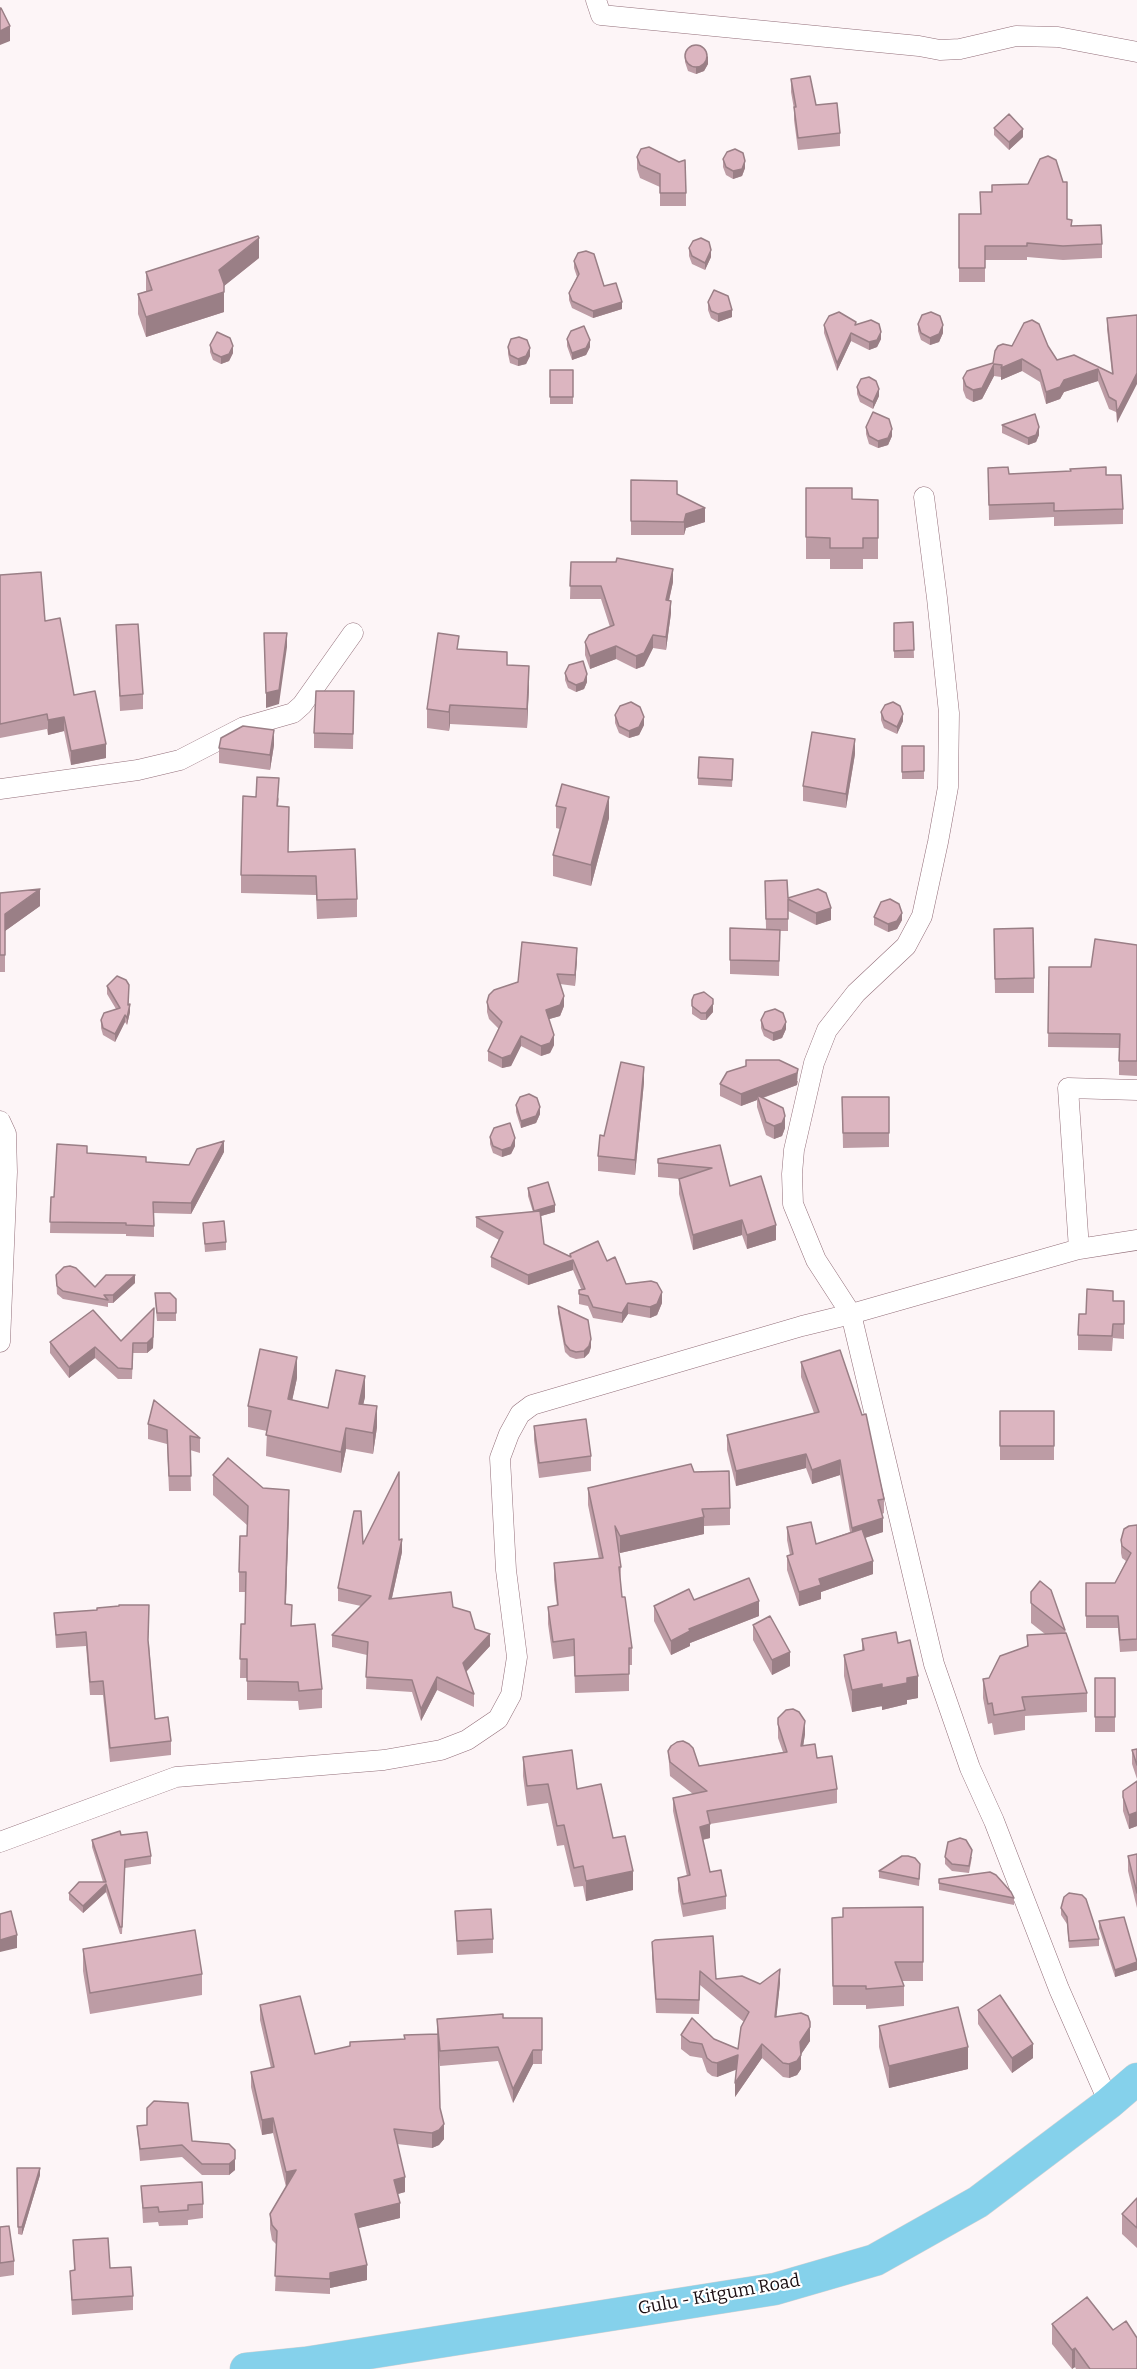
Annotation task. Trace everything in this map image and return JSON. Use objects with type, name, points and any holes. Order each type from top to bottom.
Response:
[{"type":"main road","name":"Gulu - Kitgum Road","points":[[246,2369],[305,2363],[775,2289],[875,2260],[978,2202],[1109,2103],[1137,2079]]},
{"type":"street","points":[[596,0],[601,15],[919,46],[940,50],[960,50],[1016,36],[1058,37],[1137,52]]},
{"type":"street","points":[[924,497],[949,713],[948,787],[938,842],[922,916],[906,946],[856,993],[827,1030],[814,1063],[794,1150],[793,1204],[816,1260],[851,1314],[934,1664],[970,1768],[994,1821],[1059,1989],[1109,2103]]},
{"type":"street","points":[[0,789],[138,770],[180,760],[244,727],[293,713],[302,705],[353,633]]},
{"type":"street","points":[[1079,1249],[1068,1088],[1137,1090]]},
{"type":"street","points":[[0,1121],[6,1134],[7,1172],[0,1342]]},
{"type":"street","points":[[0,1842],[176,1777],[384,1760],[441,1750],[467,1740],[498,1719],[511,1695],[517,1657],[506,1570],[500,1458],[520,1414],[532,1405],[802,1326],[1079,1249],[1137,1240]]},
{"type":"building","points":[[0,8],[10,26],[0,31]]},
{"type":"building","points":[[696,45],[704,48],[707,56],[704,64],[696,67],[688,64],[685,56],[688,48]]},
{"type":"building","points":[[810,76],[816,105],[837,103],[840,133],[798,138],[791,79]]},
{"type":"building","points":[[1009,114],[1023,129],[1009,142],[994,128]]},
{"type":"building","points":[[649,147],[679,162],[685,160],[686,193],[660,193],[660,174],[640,165],[637,157],[641,149]]},
{"type":"building","points":[[735,149],[743,153],[745,161],[742,169],[733,171],[726,167],[723,159],[727,152]]},
{"type":"building","points":[[1048,156],[1056,160],[1063,182],[1067,182],[1067,219],[1072,220],[1071,226],[1101,225],[1102,244],[1063,246],[1027,243],[1027,246],[985,246],[985,268],[959,268],[959,214],[981,214],[980,192],[992,192],[992,185],[1028,184],[1040,159]]},
{"type":"building","points":[[258,236],[259,238],[219,270],[224,292],[146,317],[138,294],[152,290],[146,272]]},
{"type":"building","points":[[701,238],[709,242],[711,250],[705,263],[692,256],[689,248],[693,241]]},
{"type":"building","points":[[586,251],[594,254],[604,286],[616,283],[622,302],[593,311],[572,301],[569,293],[579,274],[574,261],[578,253]]},
{"type":"building","points":[[714,290],[728,296],[732,310],[718,314],[711,311],[708,302]]},
{"type":"building","points":[[839,312],[856,322],[855,325],[871,320],[879,324],[881,332],[877,340],[869,342],[851,333],[837,363],[824,325],[829,316]]},
{"type":"building","points":[[931,312],[940,316],[943,325],[939,334],[930,338],[921,333],[918,324],[922,315]]},
{"type":"building","points":[[1137,315],[1137,373],[1117,412],[1116,401],[1109,397],[1098,369],[1064,380],[1060,387],[1046,392],[1040,370],[1022,359],[1001,368],[1002,365],[994,364],[982,388],[973,390],[966,386],[963,378],[967,371],[993,363],[998,346],[1003,344],[1012,346],[1024,323],[1032,320],[1039,324],[1057,360],[1074,355],[1113,374],[1107,318]]},
{"type":"building","points":[[584,326],[590,340],[586,348],[572,353],[567,339],[571,331]]},
{"type":"building","points":[[217,332],[230,338],[233,346],[229,354],[221,357],[213,353],[210,345]]},
{"type":"building","points":[[519,337],[527,340],[530,348],[526,356],[518,359],[510,355],[508,347],[511,339]]},
{"type":"building","points":[[550,370],[573,370],[573,397],[550,397]]},
{"type":"building","points":[[869,377],[876,381],[879,389],[873,402],[860,395],[857,387],[861,379]]},
{"type":"building","points":[[873,412],[889,419],[892,429],[888,438],[878,441],[869,436],[866,427]]},
{"type":"building","points":[[1035,414],[1039,427],[1036,435],[1028,438],[1002,425]]},
{"type":"building","points":[[1008,467],[1009,474],[1106,467],[1106,475],[1121,475],[1123,509],[1054,511],[1054,503],[989,505],[988,468]]},
{"type":"building","points":[[631,480],[677,481],[677,494],[705,508],[686,514],[684,522],[631,521]]},
{"type":"building","points":[[806,488],[852,488],[852,499],[878,500],[878,538],[863,538],[863,548],[830,548],[830,538],[806,537]]},
{"type":"building","points":[[617,558],[673,569],[666,600],[671,601],[666,637],[653,635],[644,653],[636,656],[616,646],[590,656],[585,642],[589,635],[614,625],[601,586],[570,586],[571,562],[616,562]]},
{"type":"building","points":[[41,572],[45,621],[60,618],[74,695],[95,691],[106,744],[71,751],[64,717],[48,720],[47,714],[0,724],[0,575]]},
{"type":"building","points":[[913,622],[914,650],[894,651],[894,623]]},
{"type":"building","points":[[138,624],[143,694],[120,696],[116,625]]},
{"type":"building","points":[[264,633],[287,633],[279,690],[266,693]]},
{"type":"building","points":[[438,633],[459,636],[457,649],[507,652],[507,665],[529,666],[527,709],[450,705],[449,712],[427,709]]},
{"type":"building","points":[[583,661],[587,674],[584,682],[576,685],[568,681],[565,673],[569,665]]},
{"type":"building","points":[[316,691],[354,691],[353,734],[314,733]]},
{"type":"building","points":[[631,702],[640,707],[644,717],[639,727],[629,731],[619,726],[615,715],[620,706]]},
{"type":"building","points":[[893,702],[900,706],[903,714],[897,727],[884,720],[881,712],[885,705]]},
{"type":"building","points":[[243,726],[274,730],[270,755],[219,748],[221,738]]},
{"type":"building","points":[[812,732],[855,739],[846,794],[803,786]]},
{"type":"building","points":[[902,746],[924,746],[924,771],[902,772]]},
{"type":"building","points":[[699,757],[733,759],[732,780],[698,778]]},
{"type":"building","points":[[257,777],[279,778],[277,806],[289,807],[288,852],[355,849],[357,899],[317,900],[316,876],[241,875],[243,796],[256,797]]},
{"type":"building","points":[[562,784],[609,797],[591,865],[553,855],[566,808],[556,806]]},
{"type":"building","points":[[787,880],[788,898],[818,889],[826,893],[831,908],[816,913],[788,899],[788,919],[766,919],[765,881]]},
{"type":"building","points":[[40,889],[5,914],[5,955],[0,955],[0,893]]},
{"type":"building","points":[[890,899],[899,904],[902,913],[897,921],[888,924],[874,917],[881,902]]},
{"type":"building","points":[[730,928],[780,930],[779,961],[730,960]]},
{"type":"building","points":[[1033,928],[1034,978],[995,979],[994,929]]},
{"type":"building","points":[[1095,939],[1137,945],[1137,1061],[1119,1061],[1120,1034],[1048,1033],[1049,967],[1091,967]]},
{"type":"building","points":[[522,942],[577,948],[575,975],[557,974],[564,996],[560,1005],[546,1010],[554,1035],[550,1043],[541,1046],[521,1036],[511,1055],[502,1058],[488,1051],[502,1022],[489,1009],[487,1002],[494,990],[518,982]]},
{"type":"building","points":[[117,976],[126,980],[129,985],[128,1005],[130,1004],[127,1018],[125,1015],[115,1034],[103,1028],[101,1020],[104,1013],[120,1008],[107,986]]},
{"type":"building","points":[[704,992],[713,999],[713,1004],[706,1013],[701,1013],[692,1006],[692,1000],[694,995]]},
{"type":"building","points":[[775,1009],[783,1013],[786,1022],[782,1030],[773,1033],[764,1029],[761,1020],[765,1012]]},
{"type":"building","points":[[746,1060],[779,1060],[798,1069],[797,1073],[741,1094],[720,1084],[727,1072],[746,1066]]},
{"type":"building","points":[[621,1062],[644,1067],[635,1160],[598,1156],[600,1135],[604,1136]]},
{"type":"building","points":[[529,1094],[537,1098],[540,1107],[536,1116],[521,1121],[516,1105],[520,1097]]},
{"type":"building","points":[[757,1095],[783,1108],[785,1116],[782,1123],[774,1126],[766,1122]]},
{"type":"building","points":[[842,1097],[889,1097],[889,1133],[843,1133]]},
{"type":"building","points":[[510,1123],[515,1138],[511,1147],[502,1150],[493,1146],[490,1137],[494,1128]]},
{"type":"building","points":[[224,1141],[191,1203],[153,1202],[154,1226],[126,1225],[126,1223],[50,1222],[57,1144],[87,1146],[87,1153],[146,1157],[146,1162],[189,1165],[197,1149]]},
{"type":"building","points":[[720,1145],[730,1186],[761,1176],[776,1225],[747,1235],[742,1220],[693,1235],[679,1179],[712,1168],[658,1163],[658,1159]]},
{"type":"building","points":[[548,1182],[555,1205],[534,1211],[528,1188]]},
{"type":"building","points":[[540,1211],[544,1244],[571,1257],[570,1254],[598,1241],[607,1261],[615,1257],[626,1284],[651,1281],[657,1283],[662,1292],[657,1304],[650,1307],[628,1303],[622,1313],[593,1307],[588,1296],[579,1294],[579,1290],[585,1289],[573,1260],[528,1275],[491,1257],[503,1232],[476,1217]]},
{"type":"building","points":[[224,1221],[226,1242],[205,1244],[203,1223]]},
{"type":"building","points":[[64,1267],[76,1268],[95,1287],[106,1275],[135,1275],[113,1295],[104,1295],[108,1300],[63,1291],[57,1286],[56,1275]]},
{"type":"building","points":[[1087,1289],[1113,1291],[1113,1301],[1124,1301],[1124,1324],[1113,1324],[1112,1336],[1078,1335],[1079,1314],[1086,1314]]},
{"type":"building","points":[[155,1293],[170,1293],[176,1299],[176,1313],[157,1313]]},
{"type":"building","points":[[558,1306],[588,1320],[591,1339],[584,1351],[570,1350],[565,1344]]},
{"type":"building","points":[[154,1308],[153,1337],[147,1343],[133,1343],[132,1369],[118,1368],[95,1347],[69,1367],[50,1342],[93,1310],[121,1341]]},
{"type":"building","points":[[260,1349],[297,1357],[288,1399],[328,1408],[336,1370],[365,1376],[359,1404],[377,1406],[373,1433],[346,1428],[341,1452],[266,1435],[271,1411],[248,1406]]},
{"type":"building","points":[[840,1350],[862,1415],[866,1414],[884,1499],[878,1500],[883,1518],[852,1528],[840,1460],[812,1470],[806,1454],[736,1471],[727,1435],[819,1412],[801,1362]]},
{"type":"building","points":[[154,1400],[200,1438],[190,1436],[191,1476],[169,1476],[167,1430],[148,1424]]},
{"type":"building","points":[[1000,1411],[1054,1411],[1054,1446],[1000,1446]]},
{"type":"building","points":[[586,1419],[591,1456],[539,1463],[534,1426]]},
{"type":"building","points":[[228,1458],[263,1488],[289,1490],[285,1604],[292,1605],[291,1626],[315,1624],[322,1689],[299,1691],[298,1682],[247,1681],[247,1659],[240,1659],[241,1624],[245,1624],[246,1572],[239,1572],[240,1536],[247,1536],[248,1506],[213,1475]]},
{"type":"building","points":[[691,1464],[694,1472],[729,1471],[730,1508],[702,1509],[704,1517],[620,1536],[615,1526],[621,1567],[619,1567],[622,1597],[625,1597],[632,1648],[629,1648],[629,1674],[575,1676],[574,1639],[553,1642],[548,1607],[558,1605],[554,1563],[603,1558],[588,1488]]},
{"type":"building","points":[[399,1472],[399,1540],[402,1539],[389,1599],[451,1592],[453,1607],[470,1612],[475,1629],[490,1634],[463,1663],[474,1694],[437,1677],[421,1709],[412,1680],[366,1677],[368,1642],[332,1635],[371,1596],[338,1588],[354,1511],[361,1511],[363,1544]]},
{"type":"building","points":[[811,1522],[816,1544],[862,1529],[873,1561],[819,1579],[821,1585],[799,1592],[787,1556],[793,1554],[787,1527]]},
{"type":"building","points":[[1137,1525],[1137,1639],[1120,1640],[1118,1616],[1086,1616],[1086,1583],[1115,1583],[1131,1553],[1122,1546],[1124,1529]]},
{"type":"building","points":[[749,1578],[759,1601],[689,1629],[690,1631],[671,1641],[654,1606],[689,1589],[694,1600]]},
{"type":"building","points":[[1040,1581],[1051,1590],[1065,1630],[1031,1603],[1031,1592]]},
{"type":"building","points":[[149,1605],[148,1640],[155,1719],[168,1717],[171,1741],[110,1748],[103,1681],[90,1682],[86,1632],[56,1635],[54,1613],[97,1610],[97,1608]]},
{"type":"building","points":[[770,1616],[790,1652],[772,1660],[753,1625]]},
{"type":"building","points":[[896,1632],[898,1643],[910,1640],[918,1676],[907,1678],[907,1683],[882,1688],[882,1684],[852,1690],[844,1655],[864,1650],[862,1639]]},
{"type":"building","points":[[1066,1633],[1087,1693],[1022,1697],[1025,1710],[994,1715],[992,1703],[988,1704],[983,1679],[989,1678],[1000,1656],[1028,1646],[1027,1635]]},
{"type":"building","points":[[1095,1678],[1115,1678],[1115,1717],[1095,1717]]},
{"type":"building","points":[[793,1709],[799,1712],[805,1721],[801,1746],[815,1744],[817,1758],[832,1756],[837,1789],[707,1811],[710,1824],[700,1827],[710,1872],[721,1870],[726,1896],[683,1904],[678,1878],[690,1875],[673,1798],[707,1791],[670,1762],[668,1751],[677,1742],[683,1741],[693,1748],[699,1766],[787,1752],[778,1718],[786,1710]]},
{"type":"building","points":[[1137,1749],[1137,1765],[1132,1750]]},
{"type":"building","points":[[572,1750],[577,1789],[601,1784],[613,1838],[625,1836],[633,1871],[586,1881],[583,1866],[574,1868],[564,1825],[557,1826],[548,1784],[527,1786],[523,1757]]},
{"type":"building","points":[[1137,1781],[1137,1812],[1129,1815],[1123,1791]]},
{"type":"building","points":[[120,1831],[121,1835],[147,1832],[151,1856],[125,1860],[122,1927],[120,1927],[106,1884],[83,1906],[69,1893],[79,1882],[106,1882],[92,1840]]},
{"type":"building","points":[[960,1838],[966,1840],[972,1850],[969,1866],[952,1864],[945,1857],[948,1842]]},
{"type":"building","points":[[1137,1854],[1137,1893],[1128,1856]]},
{"type":"building","points":[[902,1856],[915,1858],[920,1864],[919,1879],[879,1871]]},
{"type":"building","points":[[990,1872],[996,1875],[1014,1898],[939,1883],[939,1879]]},
{"type":"building","points":[[1069,1893],[1082,1895],[1086,1899],[1099,1939],[1069,1941],[1067,1917],[1061,1908],[1064,1897]]},
{"type":"building","points":[[923,1907],[923,1962],[895,1962],[904,1986],[866,1989],[866,1986],[833,1986],[832,1918],[843,1917],[843,1908]]},
{"type":"building","points":[[491,1909],[493,1939],[457,1941],[455,1911]]},
{"type":"building","points":[[11,1911],[17,1935],[0,1940],[0,1914]]},
{"type":"building","points":[[1124,1917],[1137,1962],[1115,1970],[1099,1921]]},
{"type":"building","points":[[195,1930],[202,1974],[90,1993],[83,1949]]},
{"type":"building","points":[[713,1936],[716,1979],[742,1976],[760,1984],[780,1969],[775,2017],[801,2013],[808,2016],[810,2022],[810,2027],[800,2042],[801,2055],[797,2061],[789,2064],[783,2063],[762,2044],[735,2083],[738,2055],[717,2063],[712,2062],[707,2058],[702,2044],[690,2042],[681,2035],[692,2018],[714,2039],[738,2049],[741,2027],[749,2012],[700,1971],[699,2000],[656,1999],[652,1942]]},
{"type":"building","points":[[1000,1995],[1033,2044],[1012,2058],[978,2010]]},
{"type":"building","points":[[300,1996],[315,2054],[350,2046],[350,2042],[405,2039],[404,2035],[438,2034],[440,2108],[444,2124],[432,2133],[394,2129],[405,2177],[394,2180],[400,2203],[355,2214],[367,2265],[330,2273],[330,2279],[275,2276],[277,2231],[272,2225],[270,2214],[296,2170],[286,2172],[273,2118],[262,2120],[251,2072],[274,2067],[260,2005]]},
{"type":"building","points":[[958,2007],[968,2047],[889,2066],[879,2026]]},
{"type":"building","points":[[503,2014],[503,2018],[542,2018],[542,2050],[533,2050],[513,2089],[498,2047],[440,2051],[437,2019]]},
{"type":"building","points":[[154,2101],[188,2103],[192,2141],[229,2144],[235,2150],[235,2159],[229,2164],[202,2164],[182,2145],[140,2149],[137,2126],[147,2125],[147,2108]]},
{"type":"building","points":[[17,2168],[40,2168],[22,2227],[18,2227]]},
{"type":"building","points":[[202,2182],[203,2204],[188,2205],[188,2210],[159,2212],[158,2207],[143,2208],[141,2186]]},
{"type":"building","points":[[1137,2198],[1137,2228],[1122,2214]]},
{"type":"building","points":[[9,2226],[14,2261],[0,2263],[0,2227]]},
{"type":"building","points":[[108,2238],[110,2268],[131,2267],[133,2296],[72,2300],[70,2271],[75,2270],[73,2240]]},
{"type":"building","points":[[1087,2297],[1113,2330],[1126,2321],[1137,2338],[1137,2369],[1090,2369],[1075,2348],[1072,2350],[1052,2324]]}]
